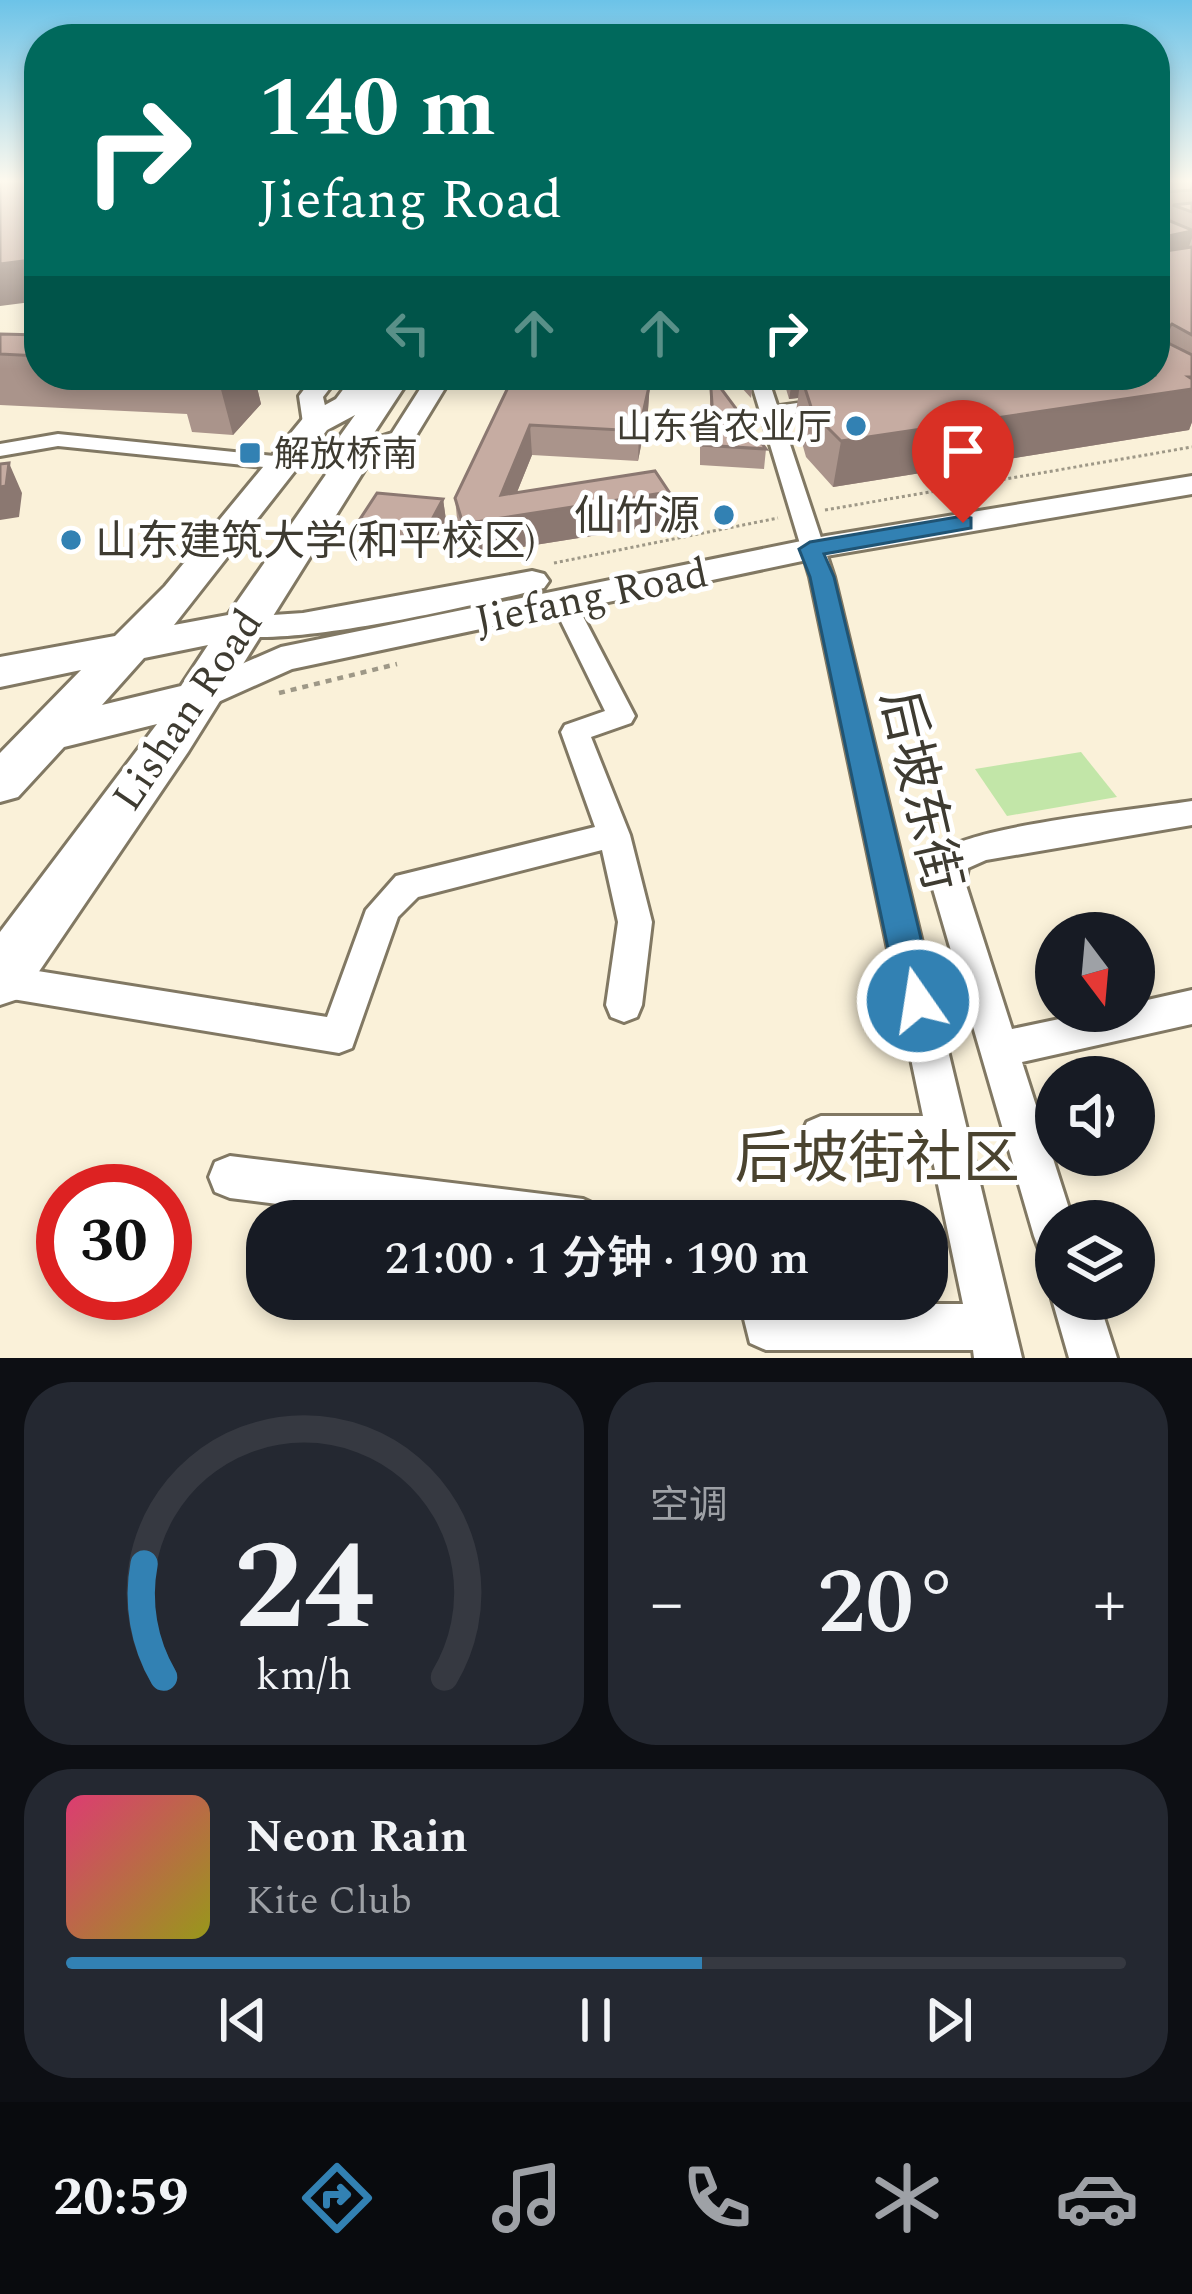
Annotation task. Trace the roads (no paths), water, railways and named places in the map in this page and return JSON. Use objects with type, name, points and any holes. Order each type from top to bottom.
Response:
[{"type":"main road","name":"Lishan Road","points":[[0,784],[178,596],[316,423],[347,406],[358,390]]},
{"type":"main road","name":"Lishan Road","points":[[0,980],[198,698],[358,453],[356,436],[388,390]]},
{"type":"main road","name":"Jiefang Road","points":[[0,672],[241,626],[303,624],[1192,459]]},
{"type":"main road","name":"Jiefang Road","points":[[0,742],[198,698],[280,659],[562,602],[807,530],[1192,485]]},
{"type":"street","points":[[316,390],[311,396],[316,423]]},
{"type":"street","points":[[358,453],[402,437],[432,390]]},
{"type":"street","name":"后坡东街","points":[[763,390],[822,577],[995,1343]]},
{"type":"street","points":[[0,450],[58,440],[284,464]]},
{"type":"street","points":[[562,602],[621,716],[575,731],[614,835],[634,922],[624,1005]]},
{"type":"street","points":[[1045,1200],[948,882],[954,860],[980,848],[1192,813]]},
{"type":"street","points":[[0,980],[339,1036],[383,910],[408,886],[614,835]]},
{"type":"street","points":[[999,1050],[1192,1007]]},
{"type":"street","points":[[821,1136],[949,1136]]},
{"type":"street","points":[[230,1177],[415,1200]]},
{"type":"street","points":[[765,1320],[766,1327],[995,1343]]},
{"type":"street","points":[[1081,1320],[1093,1358]]},
{"type":"lane","points":[[770,412],[831,404]]},
{"type":"place","name":"山东省农业厅","points":[[856,426]]},
{"type":"place","name":"解放桥南","points":[[250,453]]},
{"type":"place","name":"仙竹源","points":[[724,515]]},
{"type":"place","name":"山东建筑大学(和平校区)","points":[[71,540]]},
{"type":"district","name":"后坡街社区","points":[[877,1157]]}]
